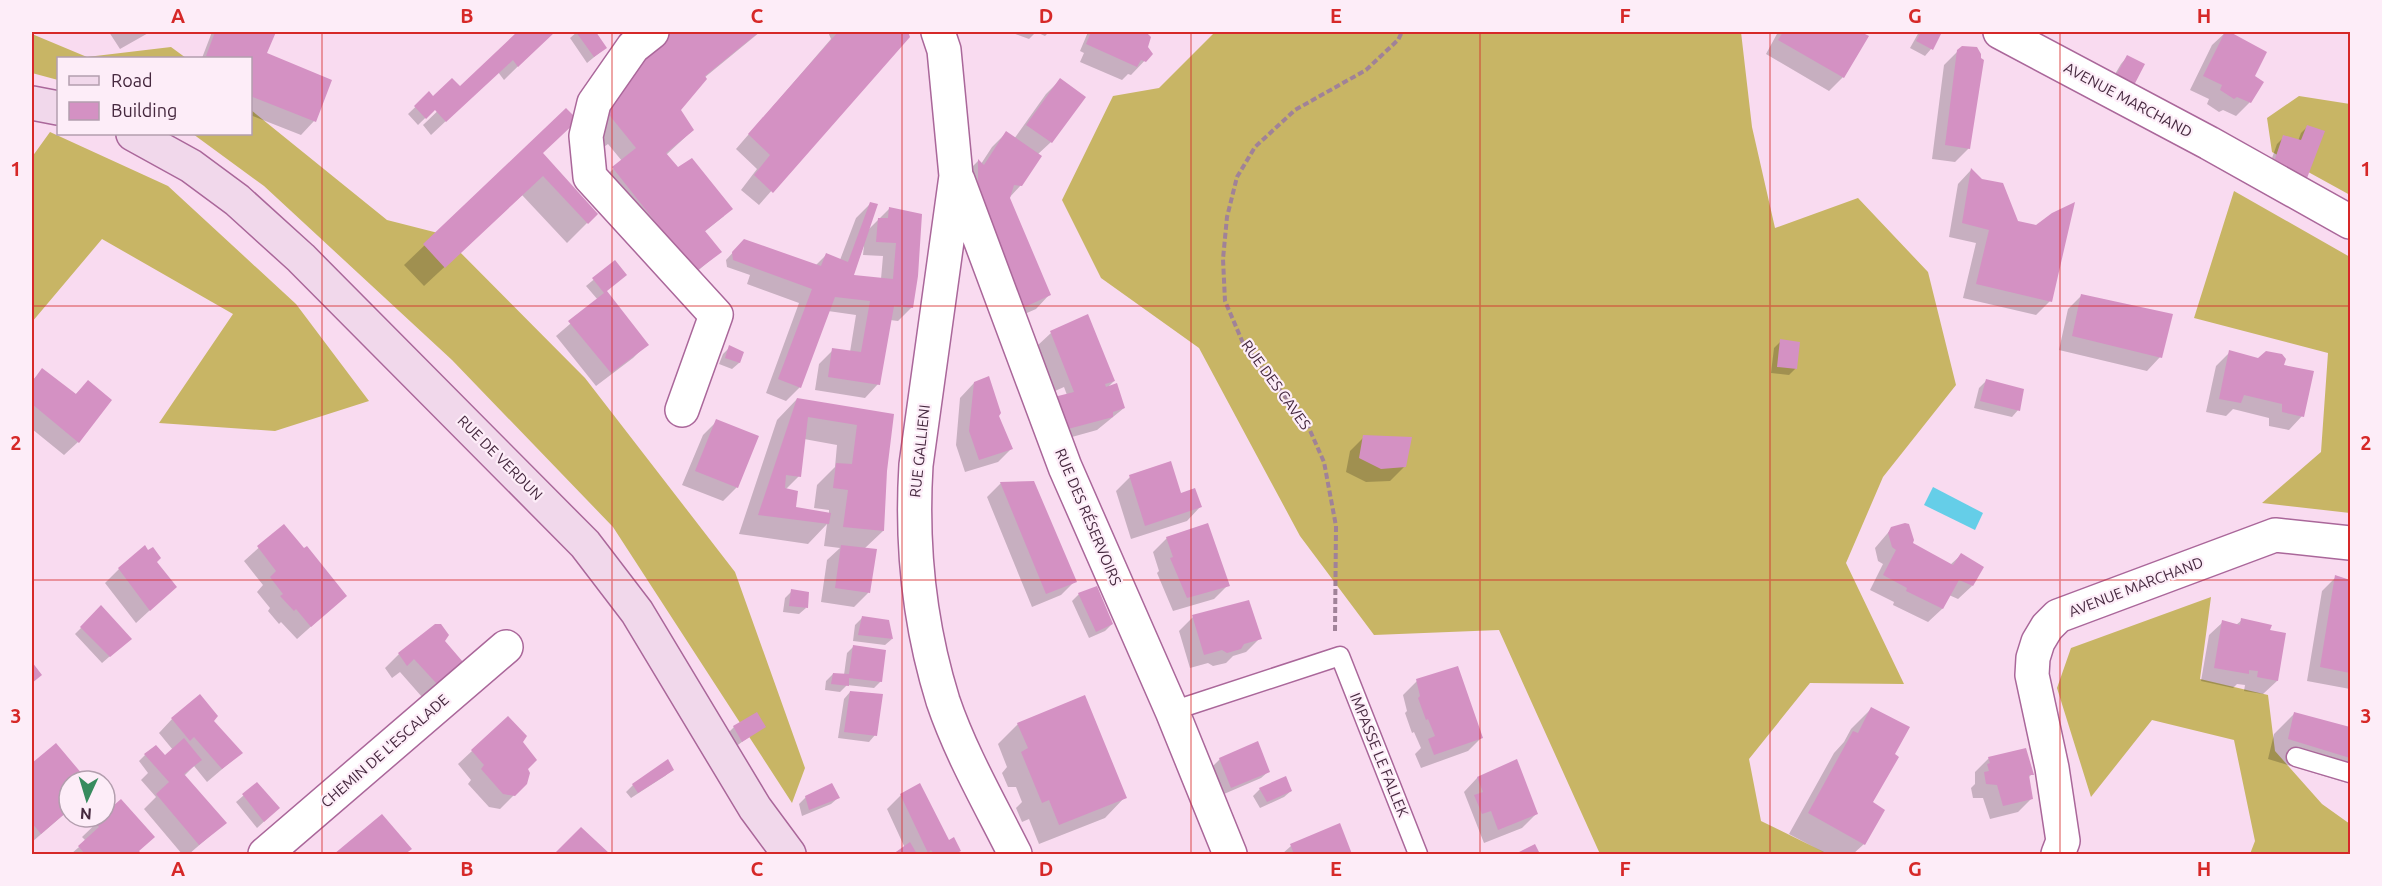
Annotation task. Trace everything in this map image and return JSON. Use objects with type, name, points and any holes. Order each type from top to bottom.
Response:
[{"type":"main road","points":[[32,103],[57,108]]},
{"type":"main road","name":"RUE DE VERDUN","points":[[135,135],[191,166],[237,200],[301,258],[585,544],[637,612],[755,808],[789,855]]},
{"type":"street","points":[[652,32],[633,47],[594,103],[586,136],[590,177],[716,315],[682,410]]},
{"type":"street","name":"RUE GALLIENI","points":[[939,32],[944,50],[956,176],[916,465],[913,513],[916,571],[925,633],[944,702],[968,760],[1015,855]]},
{"type":"street","name":"AVENUE MARCHAND","points":[[2000,32],[2199,137],[2350,222]]},
{"type":"street","name":"RUE DES RÉSERVOIRS","points":[[956,176],[1065,467],[1172,711],[1230,855]]},
{"type":"street","name":"AVENUE MARCHAND","points":[[2058,855],[2063,841],[2052,768],[2032,675],[2033,658],[2038,642],[2047,627],[2058,616],[2275,535],[2350,543]]},
{"type":"street","name":"CHEMIN DE L'ESCALADE","points":[[265,855],[506,648]]},
{"type":"lane","name":"IMPASSE LE FALLEK","points":[[1172,711],[1340,656],[1418,855]]},
{"type":"lane","points":[[2296,757],[2350,773]]},
{"type":"path","name":"RUE DES CAVES","points":[[1336,603],[1336,526],[1324,462],[1308,426],[1243,343],[1225,301],[1223,259],[1227,217],[1238,177],[1255,147],[1295,110],[1366,70],[1398,40],[1402,32]]},
{"type":"shaded area","points":[[1215,32],[1741,32],[1752,127],[1775,228],[1858,198],[1928,272],[1956,385],[1883,477],[1846,563],[1904,684],[1810,683],[1749,759],[1761,821],[1828,854],[1600,854],[1499,630],[1374,635],[1300,536],[1199,348],[1101,278],[1062,200],[1113,96],[1159,88]]},
{"type":"shaded area","points":[[32,34],[87,57],[57,57],[57,80],[32,73]]},
{"type":"shaded area","points":[[171,47],[185,57],[87,57]]},
{"type":"shaded area","points":[[2299,96],[2350,104],[2350,195],[2272,152],[2267,118]]},
{"type":"shaded area","points":[[252,111],[387,220],[442,234],[585,378],[735,572],[805,768],[792,803],[613,527],[452,360],[264,186],[194,135],[252,135]]},
{"type":"shaded area","points":[[50,132],[168,186],[296,304],[369,401],[275,431],[159,423],[233,314],[102,239],[32,322],[32,157]]},
{"type":"shaded area","points":[[2234,191],[2350,257],[2350,513],[2262,503],[2321,452],[2328,353],[2194,318]]},
{"type":"shaded area","points":[[2211,597],[2200,679],[2268,695],[2275,751],[2322,804],[2350,824],[2350,854],[2250,854],[2255,841],[2234,740],[2152,720],[2091,797],[2057,688],[2071,648]]},
{"type":"water","points":[[1933,487],[1983,513],[1975,530],[1924,505]]},
{"type":"building","points":[[215,32],[276,32],[267,53],[332,80],[316,122],[252,97],[252,57],[206,56]]},
{"type":"building","points":[[517,32],[555,32],[518,67],[513,60],[446,122],[435,110],[426,119],[414,106],[429,91],[433,96],[452,78],[460,86]]},
{"type":"building","points":[[576,32],[596,32],[607,48],[594,57]]},
{"type":"building","points":[[668,32],[759,32],[705,76],[707,79],[681,110],[694,130],[666,153],[678,167],[692,158],[733,209],[705,231],[722,252],[695,272],[612,167],[636,148],[602,106]]},
{"type":"building","points":[[838,32],[908,32],[910,37],[773,193],[754,175],[770,155],[748,134]]},
{"type":"building","points":[[1091,32],[1146,32],[1151,37],[1148,47],[1153,54],[1146,62],[1141,60],[1137,67],[1086,44]]},
{"type":"building","points":[[1783,32],[1861,32],[1869,36],[1844,78],[1778,40]]},
{"type":"building","points":[[1921,32],[1942,32],[1933,50],[1916,41]]},
{"type":"building","points":[[2225,32],[2230,32],[2267,52],[2255,76],[2264,82],[2251,103],[2237,97],[2234,99],[2220,90],[2222,85],[2203,76]]},
{"type":"building","points":[[1962,46],[1977,47],[1984,60],[1970,149],[1945,145],[1957,50]]},
{"type":"building","points":[[2127,55],[2145,64],[2132,89],[2114,79]]},
{"type":"building","points":[[1060,78],[1086,97],[1052,143],[1026,125]]},
{"type":"building","points":[[566,108],[578,120],[543,153],[598,214],[588,224],[543,176],[445,268],[423,244]]},
{"type":"building","points":[[2307,125],[2325,131],[2304,186],[2272,168],[2283,135],[2301,140]]},
{"type":"building","points":[[1006,131],[1042,156],[1022,186],[1014,185],[1010,198],[1051,295],[1018,310],[978,210],[978,159],[984,165]]},
{"type":"building","points":[[1971,168],[1982,179],[2003,183],[2018,221],[2036,225],[2052,213],[2075,202],[2052,302],[1976,284],[1989,230],[1962,223]]},
{"type":"building","points":[[870,202],[878,204],[854,275],[893,279],[896,243],[876,242],[878,218],[888,218],[889,207],[922,214],[918,276],[913,308],[894,306],[880,385],[828,377],[832,348],[861,352],[870,301],[835,297],[801,388],[778,379],[812,289],[733,260],[732,252],[744,239],[821,266],[826,253],[848,262]]},
{"type":"building","points":[[615,260],[627,275],[607,291],[649,345],[611,373],[568,321],[604,293],[592,278]]},
{"type":"building","points":[[2081,294],[2173,314],[2162,358],[2072,336]]},
{"type":"building","points":[[1088,314],[1115,381],[1105,384],[1106,387],[1117,383],[1125,408],[1113,412],[1113,417],[1068,429],[1054,397],[1074,392],[1050,331]]},
{"type":"building","points":[[1780,339],[1800,342],[1797,369],[1777,367]]},
{"type":"building","points":[[729,345],[744,352],[740,363],[725,358]]},
{"type":"building","points":[[2229,350],[2258,358],[2266,351],[2282,354],[2286,359],[2284,365],[2314,371],[2304,417],[2282,412],[2282,404],[2244,395],[2241,403],[2219,399]]},
{"type":"building","points":[[42,368],[76,394],[88,380],[112,400],[79,443],[32,404],[32,382]]},
{"type":"building","points":[[989,376],[1001,413],[999,416],[1013,449],[979,460],[969,431],[974,382]]},
{"type":"building","points":[[1986,379],[2024,389],[2020,411],[1980,401]]},
{"type":"building","points":[[797,398],[894,414],[887,471],[884,531],[843,527],[848,490],[833,488],[836,463],[852,464],[857,425],[808,417],[801,477],[786,475],[785,488],[798,491],[796,507],[831,513],[829,524],[758,515]]},
{"type":"building","points":[[716,419],[759,436],[738,488],[695,471]]},
{"type":"building","points":[[1363,435],[1412,437],[1406,467],[1381,469],[1359,458]]},
{"type":"building","points":[[1171,461],[1181,493],[1195,488],[1202,507],[1145,526],[1129,475]]},
{"type":"building","points":[[1034,481],[1077,582],[1046,594],[1000,482]]},
{"type":"building","points":[[1208,523],[1230,586],[1187,598],[1170,558],[1173,557],[1166,537]]},
{"type":"building","points":[[284,524],[304,548],[307,546],[347,596],[311,627],[296,609],[294,611],[280,596],[283,594],[270,577],[276,571],[257,546]]},
{"type":"building","points":[[1909,524],[1913,543],[1953,565],[1961,553],[1984,567],[1973,586],[1959,580],[1943,609],[1906,591],[1907,588],[1883,575],[1896,550],[1892,547],[1888,533],[1891,527]]},
{"type":"building","points":[[145,545],[148,550],[153,547],[161,558],[157,562],[177,587],[150,611],[118,568]]},
{"type":"building","points":[[841,545],[877,549],[870,593],[835,588]]},
{"type":"building","points":[[2335,575],[2350,580],[2350,673],[2320,667]]},
{"type":"building","points":[[1097,586],[1113,624],[1096,632],[1078,593]]},
{"type":"building","points":[[791,589],[809,592],[808,608],[789,606]]},
{"type":"building","points":[[1249,600],[1262,639],[1244,644],[1241,649],[1227,653],[1222,650],[1204,655],[1192,615]]},
{"type":"building","points":[[101,605],[132,639],[110,657],[80,627]]},
{"type":"building","points":[[862,616],[889,620],[893,639],[858,635]]},
{"type":"building","points":[[2241,618],[2272,625],[2270,630],[2286,633],[2278,681],[2257,677],[2258,671],[2249,670],[2249,674],[2214,668],[2222,620],[2240,625]]},
{"type":"building","points":[[435,624],[441,624],[449,635],[445,641],[463,662],[437,684],[414,659],[407,666],[398,653]]},
{"type":"building","points":[[853,645],[886,650],[882,682],[849,678],[849,686],[831,684],[833,673],[849,674]]},
{"type":"building","points":[[32,662],[42,675],[32,683]]},
{"type":"building","points":[[1458,666],[1483,738],[1434,755],[1428,739],[1435,736],[1418,698],[1420,696],[1416,679]]},
{"type":"building","points":[[850,691],[883,694],[877,736],[844,732]]},
{"type":"building","points":[[200,694],[218,716],[214,721],[243,753],[222,769],[194,737],[190,741],[171,718]]},
{"type":"building","points":[[1085,695],[1127,798],[1059,825],[1049,800],[1042,803],[1021,752],[1028,748],[1017,723]]},
{"type":"building","points":[[1871,707],[1910,727],[1895,754],[1899,757],[1873,802],[1885,810],[1865,845],[1808,813],[1853,731],[1858,733]]},
{"type":"building","points":[[757,712],[766,727],[742,742],[733,726]]},
{"type":"building","points":[[2294,712],[2350,727],[2350,758],[2288,739]]},
{"type":"building","points":[[508,716],[527,736],[523,742],[537,760],[528,769],[530,773],[527,784],[515,796],[503,794],[481,769],[484,765],[471,750]]},
{"type":"building","points":[[184,738],[202,760],[184,774],[227,823],[199,845],[156,794],[169,782],[144,754],[156,745],[165,755]]},
{"type":"building","points":[[1258,741],[1270,772],[1231,788],[1219,758]]},
{"type":"building","points":[[56,743],[78,769],[57,769],[57,820],[41,834],[32,823],[32,763]]},
{"type":"building","points":[[2026,748],[2034,775],[2029,775],[2033,799],[2003,806],[1997,785],[1986,784],[1984,772],[1989,771],[1988,757]]},
{"type":"building","points":[[668,759],[674,770],[638,793],[632,784]]},
{"type":"building","points":[[1517,759],[1538,814],[1498,830],[1491,811],[1482,814],[1474,795],[1483,792],[1477,777]]},
{"type":"building","points":[[1286,776],[1292,791],[1267,802],[1259,788]]},
{"type":"building","points":[[257,782],[280,808],[264,822],[242,794]]},
{"type":"building","points":[[832,783],[840,798],[809,810],[805,796]]},
{"type":"building","points":[[920,783],[949,840],[954,837],[961,851],[955,854],[934,854],[931,850],[928,853],[900,794]]},
{"type":"building","points":[[121,799],[155,837],[139,851],[142,854],[85,854],[78,846],[97,829],[117,829],[117,802]]},
{"type":"building","points":[[382,814],[412,849],[405,854],[334,854]]},
{"type":"building","points":[[1340,823],[1352,854],[1294,854],[1290,844]]},
{"type":"building","points":[[581,827],[610,854],[554,854]]},
{"type":"building","points":[[910,842],[917,854],[893,854]]},
{"type":"building","points":[[1535,844],[1540,854],[1515,854]]}]
